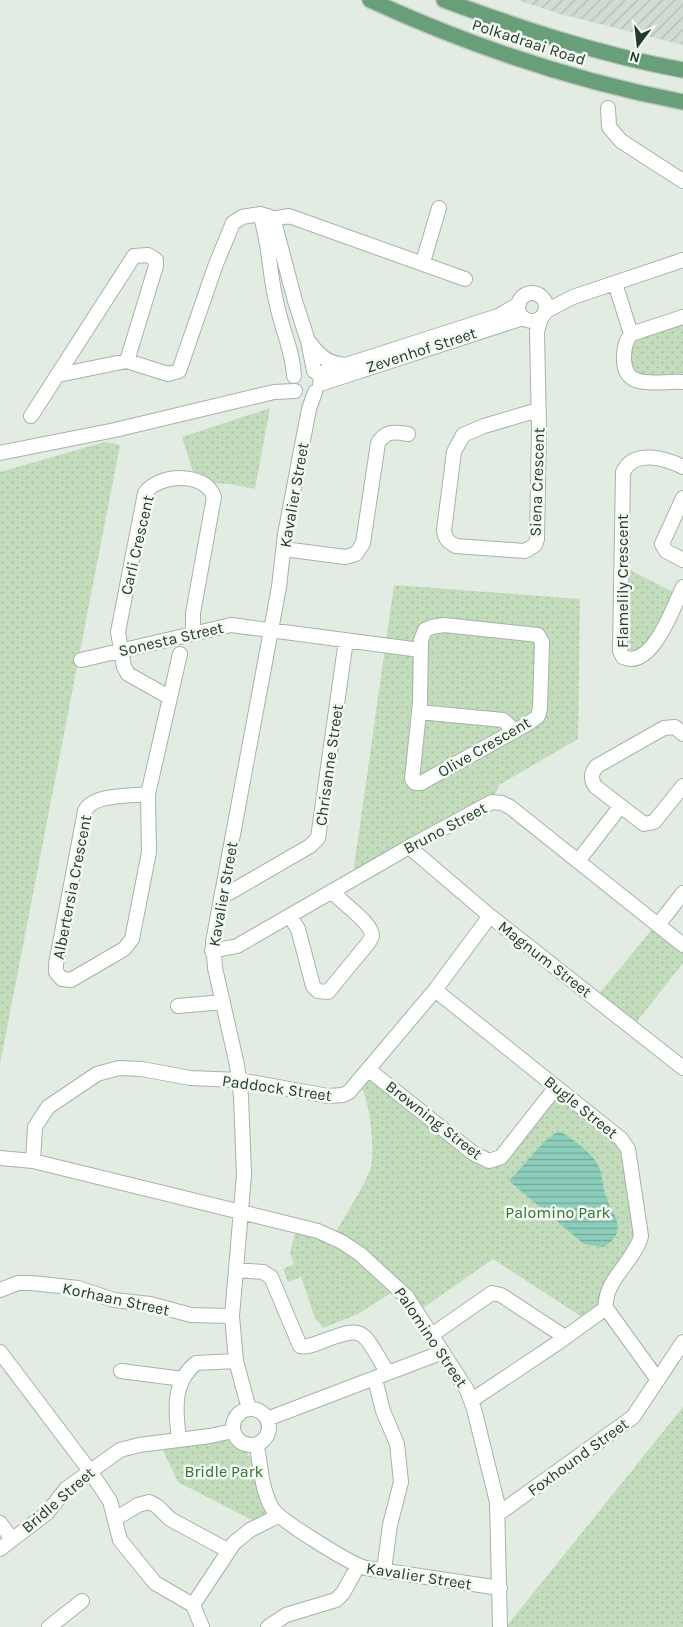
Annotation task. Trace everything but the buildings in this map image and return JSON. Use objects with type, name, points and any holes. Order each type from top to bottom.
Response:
[{"type":"main road","name":"Polkadraai Road","points":[[370,0],[406,16],[519,59],[613,86],[683,102]]},
{"type":"main road","name":"Polkadraai Road","points":[[444,0],[525,29],[613,54],[683,70]]},
{"type":"street","points":[[608,108],[609,127],[622,141],[683,181]]},
{"type":"street","points":[[423,262],[439,208]]},
{"type":"street","points":[[58,375],[127,361],[168,374],[178,371],[182,366],[216,264],[233,223],[242,217],[289,216],[423,262],[465,279]]},
{"type":"street","points":[[266,217],[308,341],[320,356],[328,362],[347,365]]},
{"type":"street","points":[[266,217],[277,305],[293,355],[306,383]]},
{"type":"street","points":[[31,416],[134,256],[148,255],[156,260],[156,266],[127,361]]},
{"type":"street","name":"Zevenhof Street","points":[[306,383],[535,320],[573,296],[683,260]]},
{"type":"street","points":[[615,283],[631,334]]},
{"type":"street","name":"Zevenhof Street","points":[[306,383],[347,365],[415,341],[498,316],[519,304],[529,294],[542,297],[573,296]]},
{"type":"street","points":[[519,304],[535,320],[542,297]]},
{"type":"street","points":[[683,317],[631,334],[625,344],[624,352],[624,368],[627,376],[641,381],[683,382]]},
{"type":"street","name":"Siena Crescent","points":[[535,320],[538,410],[535,545],[525,551],[456,546],[449,543],[444,530],[457,444],[470,430],[538,410]]},
{"type":"street","points":[[306,383],[308,341]]},
{"type":"street","points":[[0,453],[106,432],[306,383]]},
{"type":"street","name":"Kavalier Street","points":[[249,1409],[236,1361],[232,1316],[244,1175],[239,1080],[212,951],[272,630],[284,549],[309,409],[306,383]]},
{"type":"street","points":[[284,549],[345,557],[356,554],[363,543],[378,443],[383,436],[391,432],[408,434]]},
{"type":"street","name":"Flamelily Crescent","points":[[683,467],[664,459],[637,458],[630,461],[623,472],[620,651],[623,657],[630,660],[638,659],[647,653],[654,644],[683,587]]},
{"type":"street","name":"Carli Crescent","points":[[169,697],[128,674],[124,667],[118,632],[144,497],[153,485],[179,477],[207,488],[214,497],[193,614],[192,633]]},
{"type":"street","points":[[683,498],[662,544],[666,550],[683,560]]},
{"type":"street","name":"Sonesta Street","points":[[81,660],[231,625],[420,650]]},
{"type":"street","name":"Olive Crescent","points":[[454,626],[538,635],[542,642],[540,708],[538,716],[515,731],[421,783],[415,783],[412,778],[419,712],[420,650],[425,630],[432,627],[454,626]]},
{"type":"street","name":"Chrisanne Street","points":[[222,892],[228,893],[310,846],[318,838],[346,640]]},
{"type":"street","name":"Albertersia Crescent","points":[[148,794],[97,800],[87,807],[56,964],[56,972],[62,979],[71,980],[124,949],[132,939],[149,852],[148,794],[180,654]]},
{"type":"street","points":[[419,712],[503,720],[515,731]]},
{"type":"street","points":[[683,734],[675,727],[664,728],[595,768],[592,775],[594,784],[641,823],[651,823],[683,786]]},
{"type":"street","name":"Bruno Street","points":[[212,951],[237,946],[481,806],[498,802],[510,807],[683,945]]},
{"type":"street","points":[[578,861],[620,807]]},
{"type":"street","name":"Magnum Street","points":[[409,847],[490,916],[683,1068]]},
{"type":"street","points":[[290,916],[298,929],[313,986],[318,992],[328,992],[372,936],[368,924],[341,903],[332,891]]},
{"type":"street","points":[[658,925],[683,893]]},
{"type":"street","name":"Paddock Street","points":[[33,1161],[35,1127],[42,1113],[54,1102],[102,1072],[129,1067],[190,1078],[239,1080],[337,1096],[349,1092],[435,990],[490,916]]},
{"type":"street","name":"Bugle Street","points":[[435,990],[621,1139],[630,1155],[642,1236],[638,1246],[607,1294],[606,1308]]},
{"type":"street","points":[[178,1006],[223,1002]]},
{"type":"street","name":"Browning Street","points":[[369,1070],[473,1153],[489,1162],[501,1157],[556,1087]]},
{"type":"street","name":"Palomino Street","points":[[0,1158],[33,1161],[304,1227],[342,1242],[389,1278],[407,1297],[433,1334],[458,1373],[472,1400],[495,1486],[498,1514],[500,1627]]},
{"type":"street","points":[[236,1270],[263,1272],[271,1277],[300,1346],[308,1347],[345,1332],[357,1332],[364,1336],[381,1376],[383,1411],[397,1444],[401,1482],[390,1525],[384,1570]]},
{"type":"street","name":"Korhaan Street","points":[[0,1290],[18,1283],[78,1288],[114,1300],[150,1304],[190,1315],[232,1316]]},
{"type":"street","points":[[433,1334],[492,1293],[502,1296],[565,1338]]},
{"type":"street","points":[[472,1400],[565,1338],[606,1308],[658,1380]]},
{"type":"street","name":"Foxhound Street","points":[[498,1514],[627,1422],[639,1410],[683,1342]]},
{"type":"street","points":[[0,1352],[90,1471],[110,1501],[120,1540],[155,1583],[193,1605],[202,1627]]},
{"type":"street","points":[[267,1420],[443,1352]]},
{"type":"street","points":[[179,1440],[176,1406],[183,1379],[196,1363],[236,1361]]},
{"type":"street","points":[[121,1371],[183,1379]]},
{"type":"street","points":[[249,1409],[260,1412],[267,1420],[268,1434],[257,1445],[242,1443],[233,1431],[236,1417],[249,1409]]},
{"type":"street","name":"Bridle Street","points":[[0,1549],[47,1514],[66,1489],[110,1456],[127,1447],[233,1431]]},
{"type":"street","points":[[193,1605],[228,1550],[250,1530],[278,1516],[270,1506],[260,1469],[257,1445]]},
{"type":"street","points":[[115,1519],[138,1505],[149,1502],[157,1506],[170,1519],[228,1550]]},
{"type":"street","name":"Kavalier Street","points":[[278,1516],[358,1566],[500,1588]]},
{"type":"street","points":[[0,1524],[12,1539]]},
{"type":"street","points":[[268,1627],[286,1615],[336,1600],[343,1593],[358,1566]]},
{"type":"street","points":[[49,1627],[82,1601]]},
{"type":"shaded area","points":[[517,0],[683,0],[683,45],[560,14]]},
{"type":"shaded area","points":[[558,1131],[568,1136],[585,1150],[599,1167],[606,1197],[618,1229],[612,1241],[604,1247],[584,1244],[509,1181],[544,1142]]},
{"type":"green space","points":[[683,322],[683,372],[681,377],[639,376],[628,366],[630,341]]},
{"type":"green space","points":[[270,408],[255,489],[231,484],[213,483],[194,475],[182,437]]},
{"type":"green space","points":[[105,442],[120,445],[0,1064],[0,472]]},
{"type":"green space","points":[[626,568],[675,593],[651,641],[633,654],[626,650]]},
{"type":"green space","points":[[394,585],[580,599],[578,739],[499,785],[494,797],[357,872],[354,867]]},
{"type":"green space","points":[[654,927],[683,950],[683,963],[635,1024],[598,995]]},
{"type":"green space","name":"Palomino Park","points":[[372,1080],[484,1165],[554,1099],[562,1098],[622,1146],[638,1232],[600,1307],[585,1319],[493,1259],[423,1308],[404,1286],[383,1267],[336,1232],[371,1167],[371,1126],[367,1103],[361,1087],[365,1082]]},
{"type":"green space","points":[[296,1230],[317,1236],[341,1247],[394,1291],[358,1314],[323,1328],[315,1318],[301,1277],[288,1282],[283,1269],[294,1264],[290,1253]]},
{"type":"green space","points":[[683,1407],[683,1627],[506,1627]]},
{"type":"green space","name":"Bridle Park","points":[[219,1438],[232,1441],[242,1448],[250,1456],[255,1466],[268,1514],[256,1522],[178,1482],[161,1446]]}]
